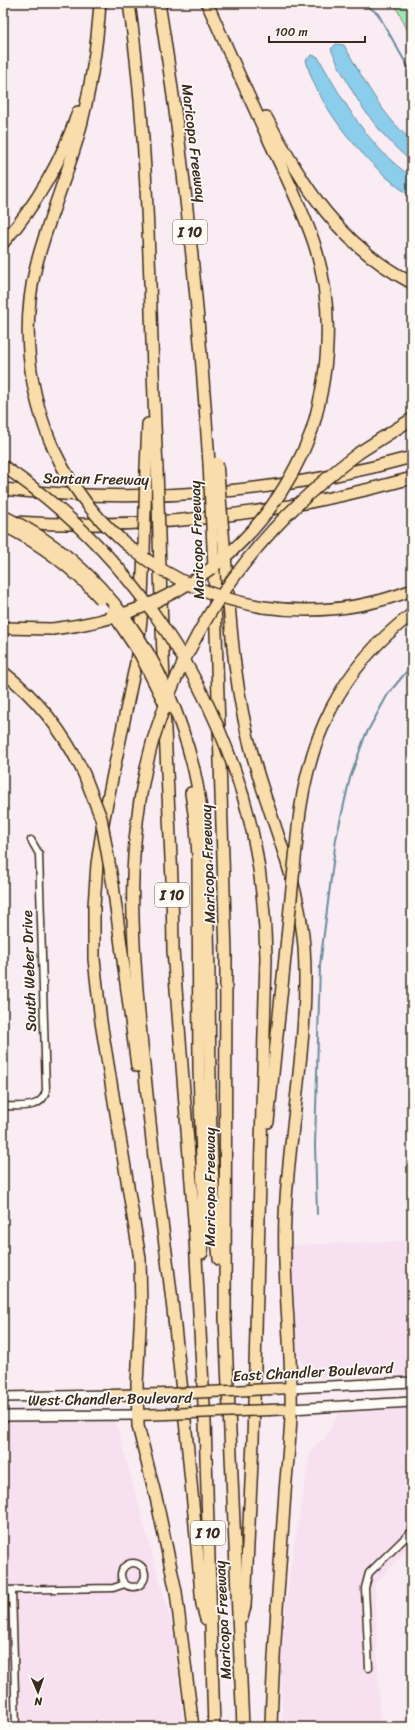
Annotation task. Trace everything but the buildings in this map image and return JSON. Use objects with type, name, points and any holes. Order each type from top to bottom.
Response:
[{"type":"highway","points":[[100,3],[92,77],[81,126],[38,258],[30,301],[28,342],[33,384],[40,414],[54,450],[74,487],[94,513],[116,536],[138,554],[172,576],[197,589],[232,601],[263,608],[306,611],[340,609],[376,602],[412,590]]},
{"type":"highway","points":[[129,3],[138,83],[145,168],[152,362],[152,468],[144,550],[141,620],[136,662],[101,837],[95,877],[93,924],[94,959],[98,1006],[140,1259],[141,1308],[137,1394],[138,1426],[157,1502],[176,1592],[193,1727]]},
{"type":"highway","name":"Maricopa Freeway","points":[[158,3],[184,184],[204,394],[213,463],[214,568],[226,954],[225,1318],[243,1727]]},
{"type":"highway","points":[[3,628],[52,629],[102,621],[137,610],[174,593],[210,570],[249,535],[272,507],[290,478],[312,430],[324,381],[328,344],[327,308],[321,271],[304,216],[207,3]]},
{"type":"highway","points":[[217,25],[277,139],[300,178],[320,207],[343,233],[369,256],[412,283]]},
{"type":"highway","points":[[3,243],[29,209],[56,163],[77,115],[94,54]]},
{"type":"highway","points":[[212,1643],[202,1605],[182,1381],[156,1177],[138,1003],[132,891],[133,848],[138,807],[154,740],[172,689],[189,650],[206,618],[238,571],[269,533],[294,506],[360,452],[412,419]]},
{"type":"highway","name":"Santan Freeway","points":[[3,489],[94,496],[188,494],[304,481],[373,467],[412,457]]},
{"type":"highway","points":[[213,463],[226,567],[233,647],[243,718],[257,773],[292,875],[304,945],[304,1010],[284,1236],[285,1298],[291,1409],[274,1648],[271,1727]]},
{"type":"highway","points":[[3,466],[34,488],[80,527],[119,568],[150,606],[180,652],[206,700],[225,743],[243,796],[259,868],[266,932],[262,1176],[246,1606],[239,1626]]},
{"type":"highway","name":"Maricopa Freeway","points":[[152,468],[160,570],[167,790],[172,880],[173,950],[199,1297],[205,1423],[214,1727]]},
{"type":"highway","points":[[3,523],[88,525],[176,521],[228,516],[297,505],[412,478]]},
{"type":"highway","points":[[3,516],[52,545],[77,564],[100,586],[135,631],[159,673],[171,698],[188,745],[202,806],[205,844],[210,998],[210,1112],[215,1222],[225,1318]]},
{"type":"highway","points":[[3,523],[37,544],[66,565],[94,591],[120,622],[147,666],[164,701],[176,733],[187,772],[195,813],[198,864],[199,1069],[204,1219],[199,1297]]},
{"type":"highway","points":[[262,1176],[301,797],[309,763],[316,742],[330,710],[345,684],[385,636],[412,614]]},
{"type":"highway","points":[[3,672],[24,690],[48,716],[68,744],[84,774],[102,824],[113,886],[146,1131],[156,1177]]},
{"type":"main road","name":"East Chandler Boulevard","points":[[216,1391],[412,1382]]},
{"type":"main road","name":"West Chandler Boulevard","points":[[3,1397],[167,1394],[216,1391]]},
{"type":"main road","points":[[291,1409],[412,1402]]},
{"type":"main road","name":"West Chandler Boulevard","points":[[3,1416],[138,1415],[291,1409]]},
{"type":"street","name":"South Weber Drive","points":[[3,1106],[33,1105],[40,1102],[45,1096],[46,1090],[39,854],[31,840]]},
{"type":"street","points":[[369,1668],[365,1588],[366,1580],[370,1573],[412,1531]]},
{"type":"street","points":[[3,1590],[113,1588],[125,1584],[134,1587],[142,1584],[146,1572],[141,1565],[134,1562],[123,1567],[121,1574],[125,1584]]},
{"type":"street","points":[[12,1590],[16,1727]]},
{"type":"shaded area","points":[[412,1241],[412,1375],[372,1374],[318,1377],[310,1373],[293,1350],[289,1245]]},
{"type":"shaded area","points":[[412,1408],[412,1544],[375,1584],[380,1727],[283,1727],[281,1662],[290,1569],[311,1449],[325,1438],[339,1413]]},
{"type":"shaded area","points":[[114,1415],[173,1630],[184,1727],[3,1727],[3,1416]]},
{"type":"green space","points":[[394,3],[412,3],[412,39]]},
{"type":"water","points":[[336,44],[344,45],[366,84],[382,108],[401,131],[412,141],[412,162],[386,138],[355,96],[331,49]]},
{"type":"water","points":[[312,55],[318,57],[337,91],[358,123],[370,138],[396,165],[412,177],[412,197],[380,171],[363,154],[334,117],[321,98],[312,79],[306,60]]},
{"type":"waterway","points":[[364,3],[378,14],[412,74]]},
{"type":"waterway","points":[[317,1214],[315,1145],[320,965],[336,839],[350,778],[365,736],[388,694],[412,665]]}]
